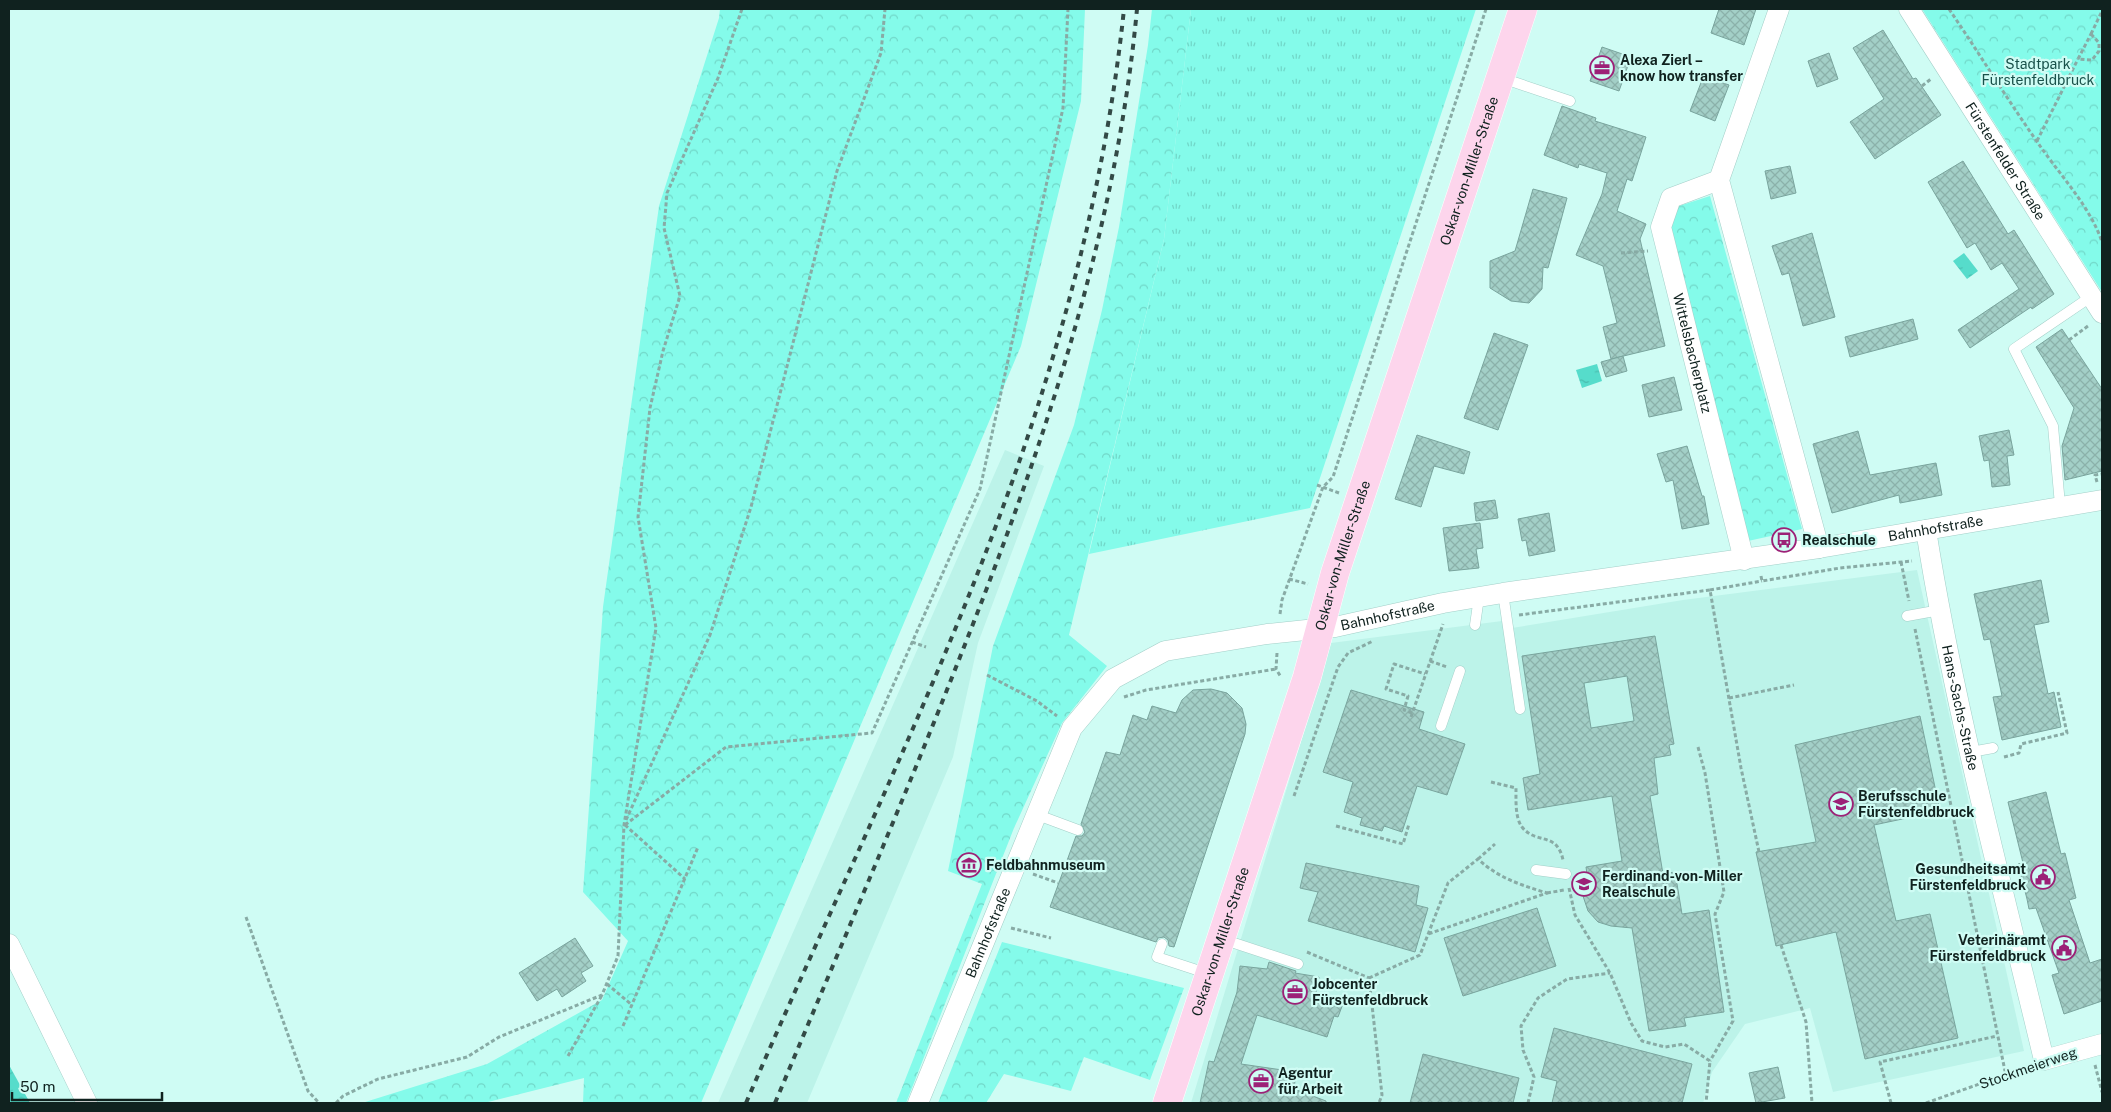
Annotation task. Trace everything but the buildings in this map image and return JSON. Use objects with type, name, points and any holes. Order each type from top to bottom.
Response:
[{"type":"main road","name":"Oskar-von-Miller-Straße","points":[[1167,1103],[1222,939],[1321,629],[1336,574],[1523,9]]},
{"type":"street","points":[[1779,9],[1719,180],[1819,548]]},
{"type":"street","name":"Fürstenfelder Straße","points":[[1909,9],[2102,313]]},
{"type":"street","name":"Wittelsbacherplatz","points":[[1719,180],[1671,198],[1661,227],[1752,564]]},
{"type":"street","name":"Bahnhofstraße","points":[[918,1103],[1035,814],[1072,728],[1113,678],[1165,651],[1278,633],[1321,629],[1444,603],[1503,593],[1752,564],[1819,548],[2102,500]]},
{"type":"street","name":"Hans-Sachs-Straße","points":[[1926,530],[1940,610],[2044,1060]]},
{"type":"street","points":[[9,944],[87,1103]]},
{"type":"street","name":"Stockmeierweg","points":[[2044,1060],[2096,1046]]},
{"type":"lane","points":[[1501,77],[1570,101]]},
{"type":"lane","points":[[2060,506],[2053,426],[2014,349],[2092,296]]},
{"type":"lane","points":[[1503,593],[1520,710]]},
{"type":"lane","points":[[1475,625],[1479,597]]},
{"type":"lane","points":[[1909,615],[1940,610]]},
{"type":"lane","points":[[1442,726],[1460,671]]},
{"type":"lane","points":[[1973,758],[1993,748]]},
{"type":"lane","points":[[1035,814],[1078,830]]},
{"type":"lane","points":[[1536,870],[1566,874]]},
{"type":"lane","points":[[1222,939],[1298,964]]},
{"type":"lane","points":[[1162,944],[1157,958],[1210,974]]},
{"type":"path","points":[[568,1056],[602,995],[618,956],[624,825],[656,628],[638,517],[650,408],[663,351],[680,296],[664,228],[667,193],[718,78],[742,9]]},
{"type":"path","points":[[624,825],[710,635],[742,535],[791,354],[837,171],[881,53],[884,9]]},
{"type":"path","points":[[624,825],[726,747],[872,733],[980,489],[1063,108],[1068,9]]},
{"type":"path","points":[[1278,633],[1282,600],[1323,487],[1333,477],[1486,9]]},
{"type":"path","points":[[1949,9],[2036,141],[2085,210],[2098,230],[2102,242]]},
{"type":"path","points":[[2036,141],[2102,11]]},
{"type":"path","points":[[2078,60],[2092,60],[2099,51],[2099,43],[2091,34]]},
{"type":"path","points":[[1621,253],[1667,250]]},
{"type":"path","points":[[2095,475],[2102,474]]},
{"type":"path","points":[[1669,596],[1840,568],[1930,558]]},
{"type":"path","points":[[1901,562],[1909,615],[2006,1076]]},
{"type":"path","points":[[1752,564],[1762,581]]},
{"type":"path","points":[[1710,590],[1741,768],[1759,852]]},
{"type":"path","points":[[1425,674],[1394,664],[1386,689],[1408,696],[1404,710],[1412,715],[1442,625],[1444,603]]},
{"type":"path","points":[[912,642],[926,648]]},
{"type":"path","points":[[987,675],[1037,701],[1072,728]]},
{"type":"path","points":[[1729,698],[1794,686]]},
{"type":"path","points":[[1973,758],[2019,753],[2021,744],[2066,734],[2058,692]]},
{"type":"path","points":[[1698,747],[1705,774],[1724,892],[1715,914],[1733,1021],[1710,1061],[1706,1103]]},
{"type":"path","points":[[1491,782],[1516,788],[1517,813],[1522,827],[1534,836],[1550,840],[1561,850],[1575,915],[1610,973],[1631,1023],[1642,1041],[1665,1047],[1684,1044],[1710,1061]]},
{"type":"path","points":[[1336,826],[1402,844],[1409,824]]},
{"type":"path","points":[[624,825],[685,879]]},
{"type":"path","points":[[1305,951],[1369,978],[1420,955],[1448,883],[1495,844]]},
{"type":"path","points":[[623,1026],[698,848]]},
{"type":"path","points":[[1478,859],[1492,872],[1508,880],[1547,893]]},
{"type":"path","points":[[1031,874],[1058,883]]},
{"type":"path","points":[[1428,934],[1547,893],[1569,889]]},
{"type":"path","points":[[246,917],[308,1091],[319,1103]]},
{"type":"path","points":[[1009,928],[1051,938]]},
{"type":"path","points":[[1781,945],[1806,1022],[1812,1103]]},
{"type":"path","points":[[1528,1103],[1534,1077],[1523,1050],[1521,1026],[1538,998],[1567,979],[1610,973]]},
{"type":"path","points":[[1369,978],[1382,1095],[1379,1103]]},
{"type":"path","points":[[606,984],[632,1005]]},
{"type":"path","points":[[336,1103],[343,1096],[378,1079],[467,1057],[499,1037],[602,995]]},
{"type":"path","points":[[1891,1103],[1880,1062],[1997,1036]]},
{"type":"path","points":[[2096,1046],[2102,1092]]},
{"type":"path","name":"Stockmeierweg","points":[[1926,1103],[2006,1076],[2044,1060]]},
{"type":"shaded area","points":[[1005,450],[1044,466],[978,643],[953,757],[807,1103],[718,1103]]},
{"type":"shaded area","points":[[1917,570],[2024,1051],[1833,1092],[1810,1008],[1745,1024],[1712,1072],[1703,1103],[1191,1103],[1331,643],[1502,621],[1506,629],[1683,600]]},
{"type":"green space","points":[[720,9],[1085,9],[1081,101],[1021,346],[701,1103],[583,1103],[584,1078],[484,1103],[362,1103],[487,1064],[602,1000],[628,941],[583,892],[603,607],[659,206],[719,18]]},
{"type":"green space","points":[[1152,9],[1191,9],[1164,239],[1069,635],[1107,666],[1062,723],[1014,828],[906,1103],[896,1103],[982,884],[948,871],[993,646],[1074,425],[1102,310],[1119,227]]},
{"type":"green space","points":[[1191,9],[1476,9],[1310,508],[1089,554],[1164,239]]},
{"type":"green space","name":"Stadtpark Fürstenfeldbruck","points":[[1922,9],[2102,9],[2102,292]]},
{"type":"green space","points":[[1710,196],[1802,529],[1748,541],[1670,227],[1679,206]]},
{"type":"green space","points":[[1002,942],[1184,988],[1150,1080],[1084,1057],[1071,1091],[1004,1074],[986,1103],[938,1103]]},
{"type":"water","points":[[1964,253],[1978,271],[1967,279],[1953,261]]},
{"type":"water","points":[[1597,364],[1602,381],[1582,388],[1576,370]]},
{"type":"water","points":[[9,1065],[30,1103],[9,1103]]},
{"type":"railway","points":[[746,1103],[917,719],[950,642],[1011,485],[1049,369],[1082,250],[1107,130],[1117,70],[1124,9]]},
{"type":"railway","points":[[775,1103],[938,713],[991,578],[1047,419],[1072,339],[1094,258],[1112,176],[1127,93],[1137,9]]},
{"type":"place","name":"Alexa Zierl – know how transfer","points":[[1602,68]]},
{"type":"place","name":"Realschule","points":[[1784,540]]},
{"type":"place","name":"Berufsschule Fürstenfeldbruck","points":[[1841,804]]},
{"type":"place","name":"Feldbahnmuseum","points":[[969,865]]},
{"type":"place","name":"Gesundheitsamt Fürstenfeldbruck","points":[[2043,877]]},
{"type":"place","name":"Ferdinand-von-Miller Realschule","points":[[1584,884]]},
{"type":"place","name":"Veterinäramt Fürstenfeldbruck","points":[[2064,948]]},
{"type":"place","name":"Jobcenter Fürstenfeldbruck","points":[[1295,992]]},
{"type":"place","name":"Agentur für Arbeit","points":[[1261,1081]]}]
